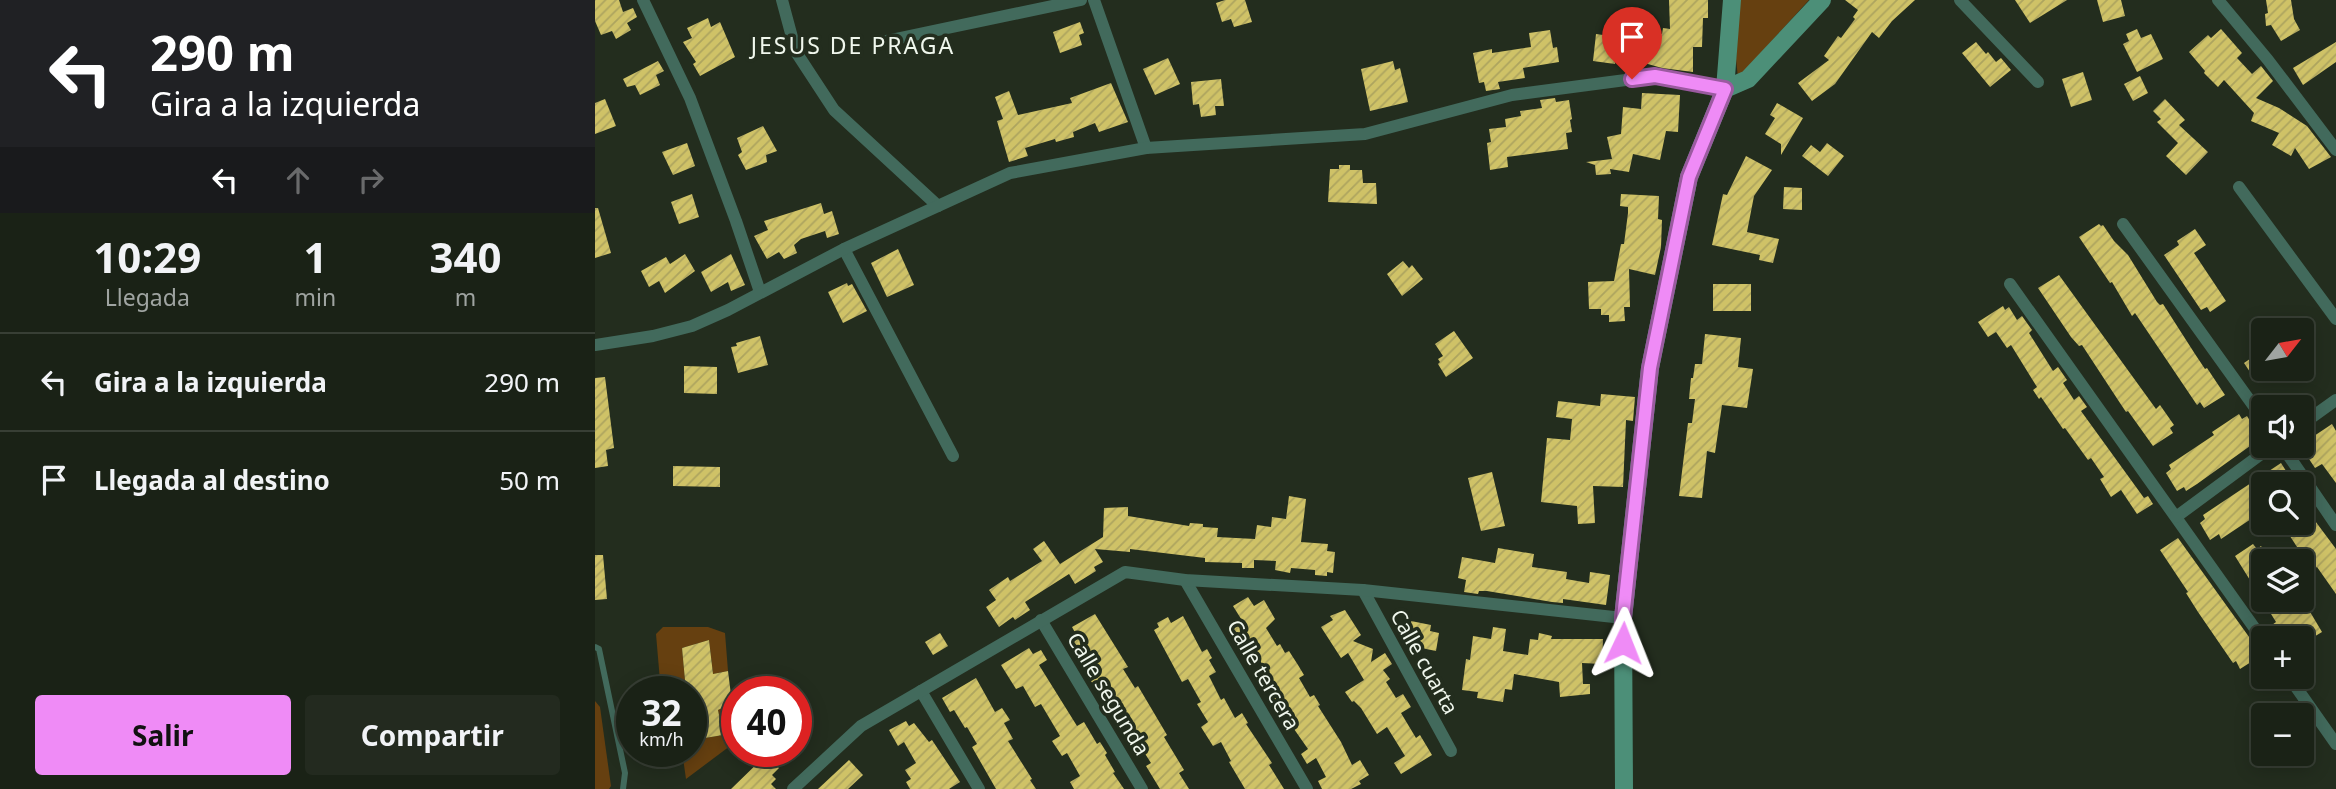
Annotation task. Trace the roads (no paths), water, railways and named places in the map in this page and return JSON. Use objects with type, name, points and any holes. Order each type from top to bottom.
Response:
[{"type":"street","points":[[643,0],[690,98],[760,292]]},
{"type":"street","points":[[782,0],[796,52],[834,110],[938,206]]},
{"type":"street","points":[[881,42],[1081,0]]},
{"type":"street","points":[[1094,0],[1146,148]]},
{"type":"street","points":[[1624,789],[1623,618],[1650,368],[1689,177],[1725,89],[1732,0]]},
{"type":"street","points":[[595,345],[653,336],[692,326],[844,249],[1010,173],[1146,148],[1365,134],[1512,95],[1655,76],[1725,89],[1748,79],[1822,0]]},
{"type":"street","points":[[1959,0],[2038,82]]},
{"type":"street","points":[[2218,0],[2268,60],[2336,150]]},
{"type":"street","points":[[2239,187],[2336,319]]},
{"type":"street","points":[[2123,224],[2251,402]]},
{"type":"street","points":[[844,249],[953,456]]},
{"type":"street","points":[[2010,284],[2253,626]]},
{"type":"street","points":[[2314,416],[2336,400]]},
{"type":"street","points":[[2176,517],[2256,458]]},
{"type":"street","points":[[2290,458],[2336,525]]},
{"type":"street","points":[[793,789],[861,726],[1125,572],[1185,580],[1363,590],[1623,618]]},
{"type":"street","name":"Calle tercera","points":[[1185,580],[1307,789]]},
{"type":"street","name":"Calle cuarta","points":[[1363,590],[1451,751]]},
{"type":"street","name":"Calle segunda","points":[[1041,620],[1142,789]]},
{"type":"street","points":[[2297,689],[2336,744]]},
{"type":"street","points":[[921,691],[979,789]]},
{"type":"lane","points":[[595,647],[599,649],[625,772],[623,789]]},
{"type":"district","name":"JESUS DE PRAGA","points":[[853,46]]}]
